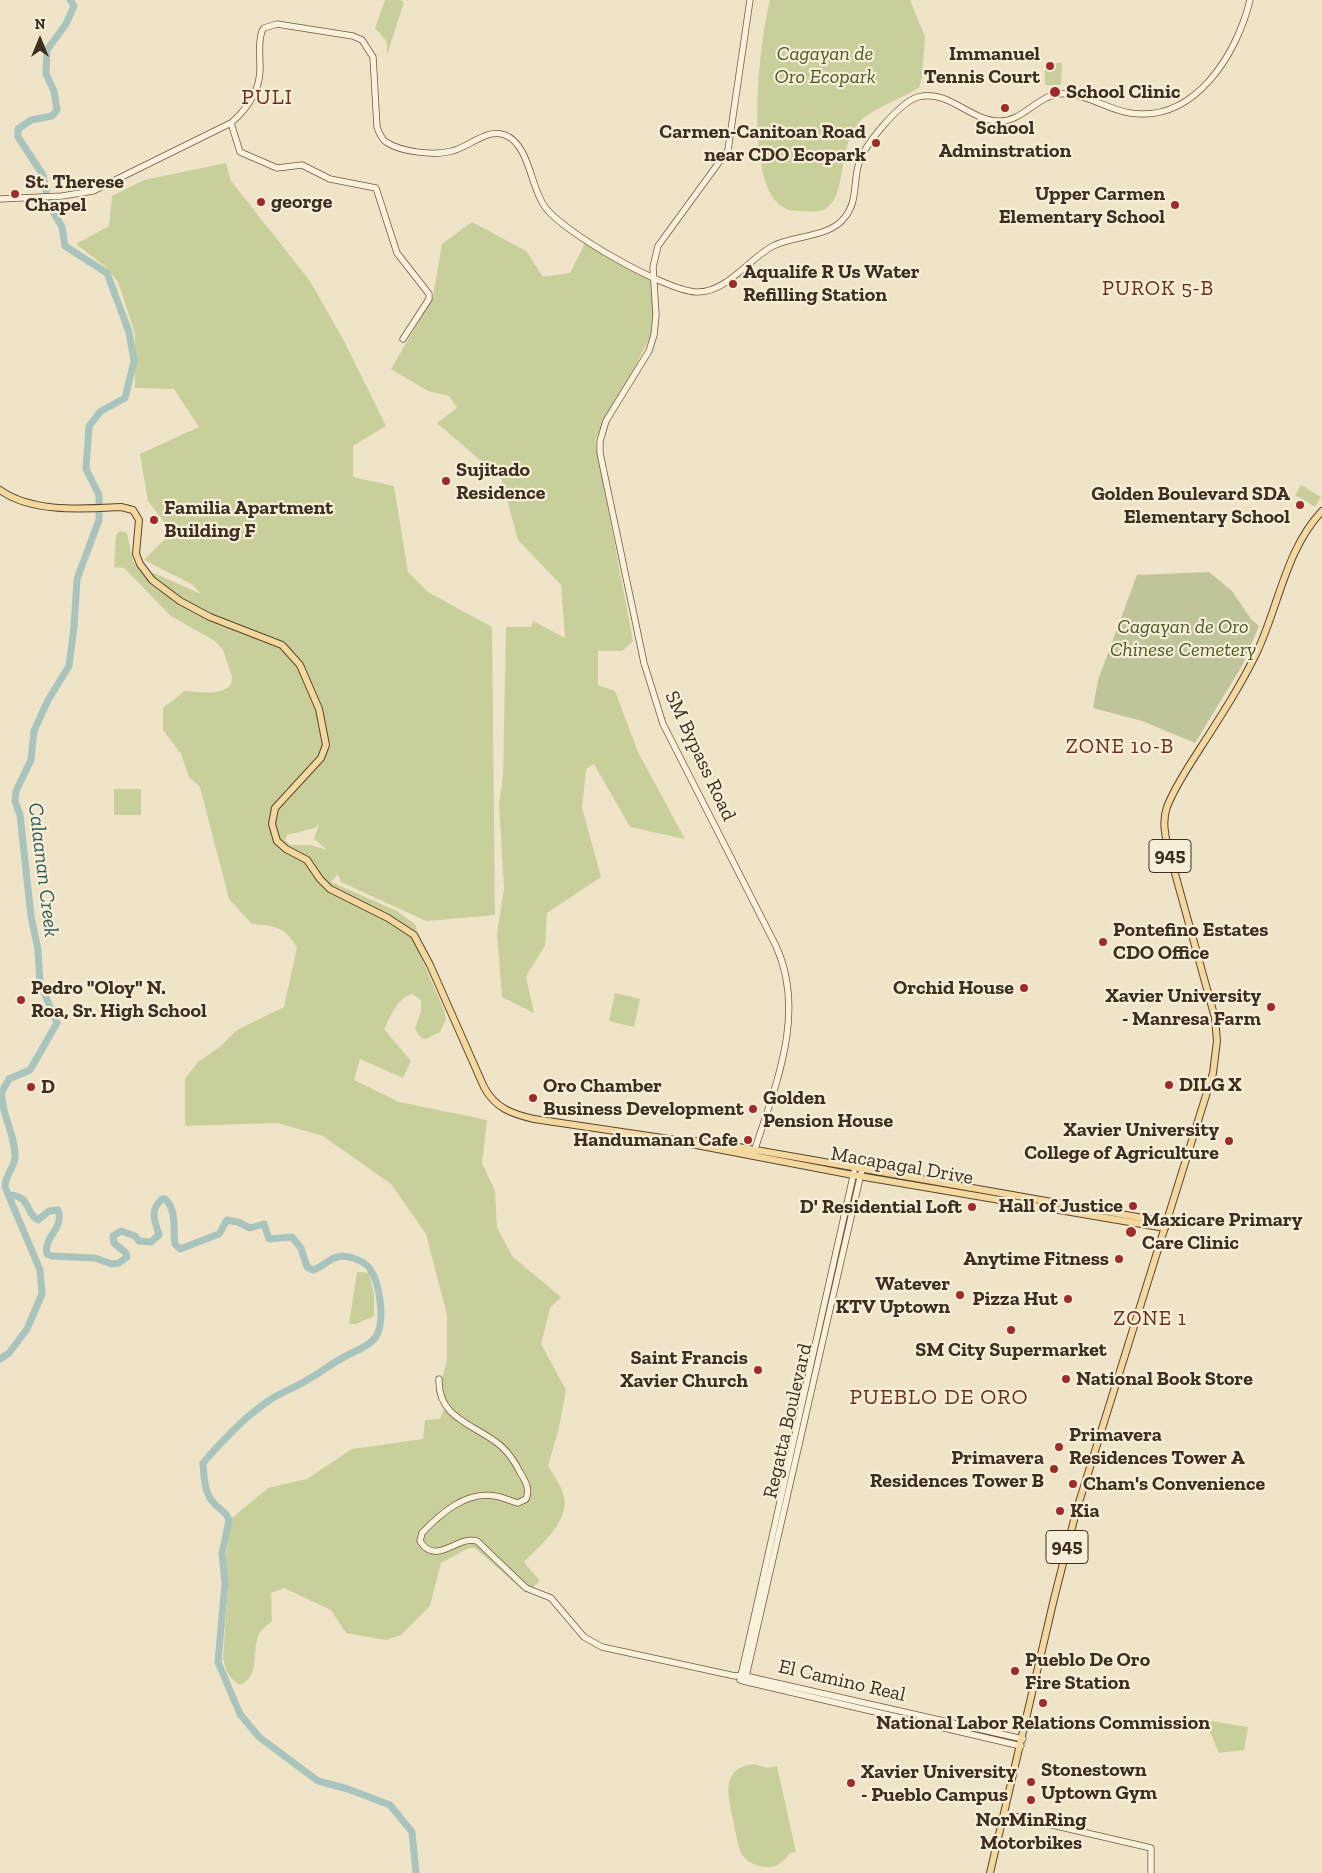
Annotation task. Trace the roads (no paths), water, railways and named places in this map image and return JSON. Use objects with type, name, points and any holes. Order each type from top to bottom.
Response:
[{"type":"main road","points":[[0,490],[15,500],[31,505],[127,508],[137,514],[136,549],[138,560],[152,580],[162,589],[210,616],[282,645],[300,665],[319,709],[326,745],[321,758],[275,808],[272,824],[277,841],[286,849],[307,860],[320,880],[330,889],[388,918],[414,935],[426,956],[484,1087],[494,1103],[506,1111],[523,1117],[676,1140],[710,1142],[754,1153]]},
{"type":"main road","name":"945","points":[[990,1873],[1023,1739],[1035,1678],[1075,1518],[1213,1073],[1216,1030],[1211,1000],[1168,848],[1164,816],[1183,776],[1230,701],[1257,651],[1296,548],[1305,531],[1322,511]]},
{"type":"main road","name":"Macapagal Drive","points":[[754,1153],[859,1168],[1165,1225]]},
{"type":"main road","name":"Macapagal Drive","points":[[754,1153],[857,1176],[1165,1225]]},
{"type":"street","name":"SM Bypass Road","points":[[750,0],[728,150],[661,239],[655,252],[656,316],[654,335],[649,351],[606,421],[600,442],[600,462],[644,663],[657,709],[776,946],[789,984],[790,1008],[779,1076],[754,1153]]},
{"type":"street","points":[[0,199],[82,193],[104,187],[231,123],[245,108],[257,90],[260,73],[259,43],[264,28],[277,24],[353,36],[366,44],[373,57],[377,128],[384,140],[404,148],[442,152],[459,149],[490,134],[498,133],[509,137],[522,152],[538,196],[554,218],[572,233],[654,278],[688,290],[711,290],[728,280],[770,247],[786,240],[823,231],[845,219],[852,204],[858,166],[863,153],[885,125],[905,104],[916,97],[938,96],[998,122],[1006,120],[1050,96],[1059,94],[1083,97],[1118,111],[1134,114],[1155,113],[1178,105],[1206,84],[1221,68],[1240,34],[1250,0]]},
{"type":"street","points":[[231,123],[240,152],[276,168],[302,164],[330,179],[376,188],[397,252],[423,282],[430,294],[429,299],[403,339]]},
{"type":"street","name":"Regatta Boulevard","points":[[742,1678],[859,1168]]},
{"type":"street","points":[[439,1379],[440,1394],[446,1406],[470,1427],[496,1442],[507,1452],[523,1477],[528,1495],[526,1499],[518,1503],[497,1496],[484,1495],[466,1498],[428,1527],[420,1538],[422,1544],[433,1552],[438,1552],[469,1540],[477,1541],[526,1588],[551,1598],[584,1637],[593,1643],[742,1678]]},
{"type":"street","name":"El Camino Real","points":[[742,1678],[1023,1739]]},
{"type":"street","name":"El Camino Real","points":[[742,1678],[1021,1746]]},
{"type":"street","points":[[1005,1814],[1150,1848],[1151,1873]]},
{"type":"waterway","name":"Calaanan Creek","points":[[0,1359],[9,1353],[27,1329],[42,1294],[40,1270],[5,1187],[6,1179],[15,1158],[15,1149],[3,1108],[2,1093],[9,1079],[30,1070],[57,1023],[40,983],[38,950],[31,916],[20,815],[15,801],[16,791],[31,760],[34,731],[48,700],[69,666],[77,579],[99,520],[99,495],[86,469],[89,426],[101,411],[125,398],[134,361],[129,332],[107,273],[65,246],[62,227],[49,205],[43,175],[18,137],[18,129],[31,120],[52,116],[57,110],[54,91],[46,74],[47,50],[66,24],[74,6],[70,0]]},
{"type":"waterway","points":[[9,1195],[21,1198],[31,1214],[38,1220],[49,1211],[58,1210],[59,1222],[48,1242],[47,1248],[47,1254],[52,1256],[95,1258],[112,1264],[119,1263],[127,1257],[126,1253],[114,1243],[113,1236],[121,1231],[135,1236],[139,1241],[151,1242],[159,1235],[154,1216],[155,1208],[162,1199],[165,1199],[169,1203],[173,1214],[175,1244],[180,1249],[219,1234],[227,1220],[238,1222],[250,1228],[264,1224],[269,1239],[292,1237],[301,1248],[307,1267],[313,1270],[338,1256],[343,1256],[365,1264],[374,1275],[379,1293],[381,1314],[375,1338],[365,1347],[261,1406],[234,1429],[203,1463],[208,1494],[229,1520],[222,1554],[225,1583],[218,1662],[240,1714],[259,1737],[318,1781],[348,1789],[390,1805],[412,1832],[416,1873]]},
{"type":"place","name":"Immanuel Tennis Court","points":[[1050,66]]},
{"type":"place","name":"School Clinic","points":[[1055,92]]},
{"type":"place","name":"School Adminstration","points":[[1005,108]]},
{"type":"place","name":"Carmen-Canitoan Road near CDO Ecopark","points":[[876,143]]},
{"type":"place","name":"St. Therese Chapel","points":[[15,194]]},
{"type":"place","name":"george","points":[[261,202]]},
{"type":"place","name":"Upper Carmen Elementary School","points":[[1175,205]]},
{"type":"place","name":"Aqualife R Us Water Refilling Station","points":[[733,284]]},
{"type":"place","name":"Sujitado Residence","points":[[446,481]]},
{"type":"place","name":"Golden Boulevard SDA Elementary School","points":[[1300,505]]},
{"type":"place","name":"Familia Apartment Building F","points":[[154,520]]},
{"type":"place","name":"Pontefino Estates CDO Office","points":[[1103,942]]},
{"type":"place","name":"Orchid House","points":[[1024,988]]},
{"type":"place","name":"Pedro \"Oloy\" N. Roa, Sr. High School","points":[[21,1000]]},
{"type":"place","name":"Xavier University - Manresa Farm","points":[[1271,1007]]},
{"type":"place","name":"DILG X","points":[[1169,1085]]},
{"type":"place","name":"D","points":[[31,1087]]},
{"type":"place","name":"Oro Chamber Business Development","points":[[533,1098]]},
{"type":"place","name":"Golden Pension House","points":[[753,1109]]},
{"type":"place","name":"Handumanan Cafe","points":[[748,1140]]},
{"type":"place","name":"Xavier University College of Agriculture","points":[[1229,1141]]},
{"type":"place","name":"Hall of Justice","points":[[1133,1206]]},
{"type":"place","name":"D' Residential Loft","points":[[972,1207]]},
{"type":"place","name":"Maxicare Primary Care Clinic","points":[[1131,1232]]},
{"type":"place","name":"Anytime Fitness","points":[[1119,1259]]},
{"type":"place","name":"Watever KTV Uptown","points":[[960,1295]]},
{"type":"place","name":"Pizza Hut","points":[[1068,1299]]},
{"type":"place","name":"SM City Supermarket","points":[[1011,1330]]},
{"type":"place","name":"Saint Francis Xavier Church","points":[[758,1370]]},
{"type":"place","name":"National Book Store","points":[[1066,1379]]},
{"type":"place","name":"Primavera Residences Tower A","points":[[1059,1447]]},
{"type":"place","name":"Primavera Residences Tower B","points":[[1054,1469]]},
{"type":"place","name":"Cham's Convenience","points":[[1073,1484]]},
{"type":"place","name":"Kia","points":[[1060,1511]]},
{"type":"place","name":"Pueblo De Oro Fire Station","points":[[1015,1671]]},
{"type":"place","name":"National Labor Relations Commission","points":[[1043,1703]]},
{"type":"place","name":"Stonestown Uptown Gym","points":[[1031,1782]]},
{"type":"place","name":"Xavier University - Pueblo Campus","points":[[851,1783]]},
{"type":"place","name":"NorMinRing Motorbikes","points":[[1031,1800]]},
{"type":"district","name":"PULI","points":[[267,98]]},
{"type":"district","name":"PUROK 5-B","points":[[1158,289]]},
{"type":"district","name":"ZONE 10-B","points":[[1120,747]]},
{"type":"district","name":"ZONE 1","points":[[1150,1319]]},
{"type":"district","name":"PUEBLO DE ORO","points":[[939,1398]]},
{"type":"park label","name":"Cagayan de Oro Ecopark","points":[[825,66]]},
{"type":"park label","name":"Cagayan de Oro Chinese Cemetery","points":[[1183,638]]}]
